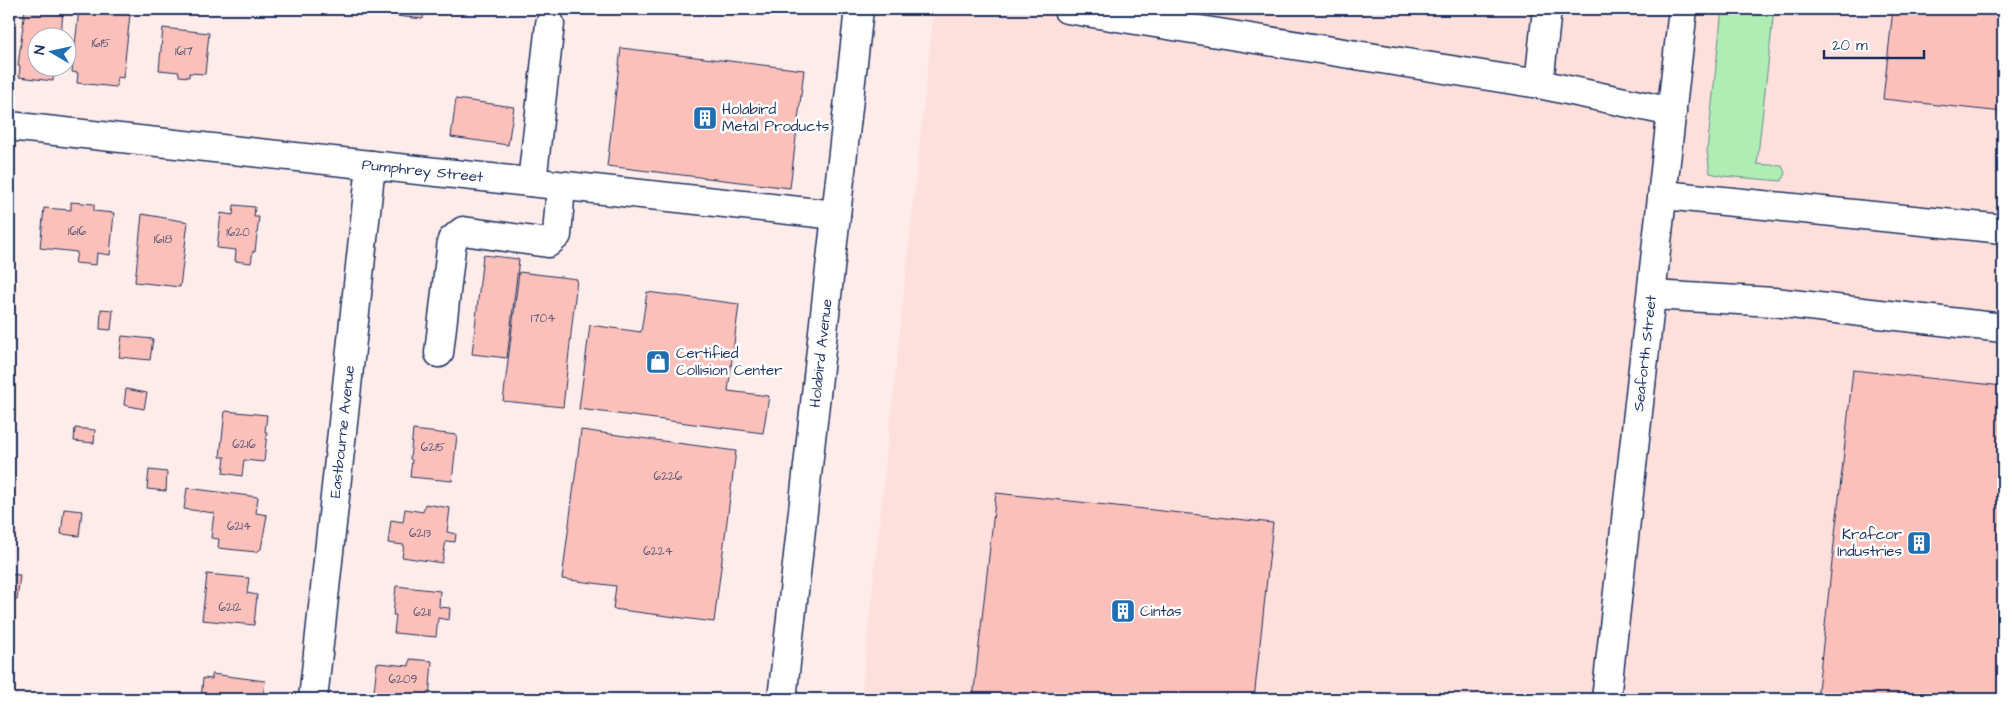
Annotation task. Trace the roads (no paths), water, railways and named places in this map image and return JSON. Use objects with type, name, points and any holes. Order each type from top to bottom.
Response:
[{"type":"street","name":"Holabird Avenue","points":[[782,699],[859,9]]},
{"type":"street","points":[[1066,9],[1539,84],[1672,112]]},
{"type":"street","points":[[1539,84],[1547,9]]},
{"type":"street","name":"Seaforth Street","points":[[1606,699],[1664,195],[1683,9]]},
{"type":"street","points":[[532,182],[550,24]]},
{"type":"street","name":"Pumphrey Street","points":[[9,126],[836,215]]},
{"type":"street","name":"Eastbourne Avenue","points":[[313,699],[371,165]]},
{"type":"street","points":[[439,353],[452,240],[463,231],[548,243],[558,235],[561,186]]},
{"type":"street","points":[[1664,195],[2003,229]]},
{"type":"street","points":[[1652,295],[1774,302],[2003,328]]},
{"type":"place","name":"Holabird Metal Products","points":[[705,118]]},
{"type":"place","name":"Certified Collision Center","points":[[658,362]]},
{"type":"place","name":"Krafcor Industries","points":[[1919,543]]},
{"type":"place","name":"Cintas","points":[[1123,611]]}]
